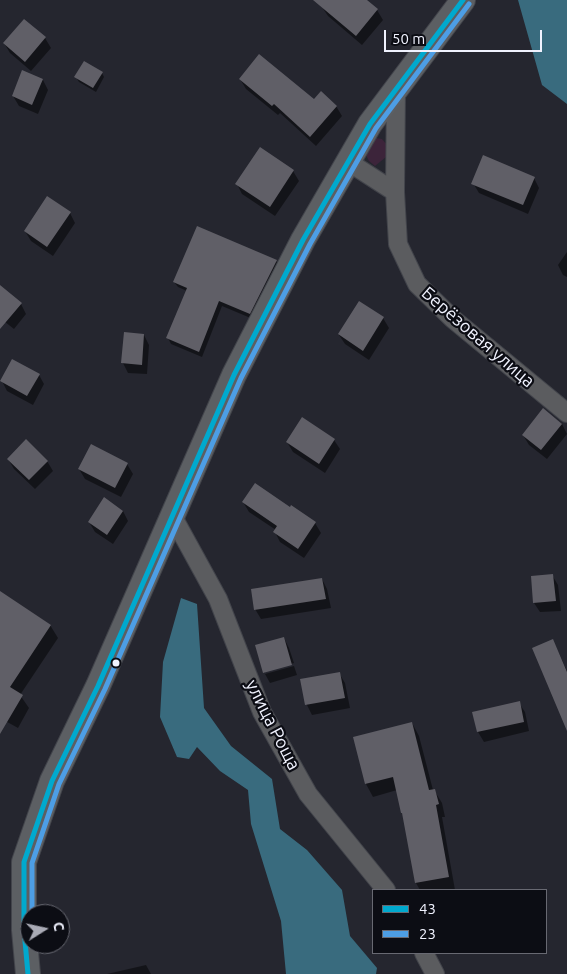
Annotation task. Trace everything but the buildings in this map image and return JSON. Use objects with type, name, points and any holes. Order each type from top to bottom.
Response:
[{"type":"street","points":[[28,974],[24,930],[24,862],[52,781],[98,686],[234,375],[303,240],[370,124],[463,0]]},
{"type":"street","name":"Берёзовая улица","points":[[396,88],[395,192],[398,244],[417,284],[453,319],[567,414]]},
{"type":"street","points":[[347,161],[395,192]]},
{"type":"street","name":"улица Роща","points":[[173,517],[218,599],[262,712],[308,794],[385,889]]},
{"type":"street","points":[[425,954],[435,974]]},
{"type":"shaded area","points":[[376,138],[382,139],[387,145],[386,157],[375,166],[366,155]]},
{"type":"water","points":[[518,0],[567,0],[567,104],[542,85]]},
{"type":"water","points":[[181,598],[197,604],[204,708],[231,746],[272,779],[280,829],[307,850],[342,890],[350,936],[377,968],[376,974],[286,974],[281,921],[251,824],[248,790],[220,771],[197,747],[189,759],[177,757],[160,717],[163,662]]},
{"type":"transit line","name":"43","points":[[28,974],[24,930],[24,862],[52,781],[98,686],[234,375],[303,240],[370,124],[463,0]]},
{"type":"transit line","name":"23","points":[[32,904],[32,863],[59,784],[105,689],[241,378],[310,244],[376,128],[469,4]]}]
